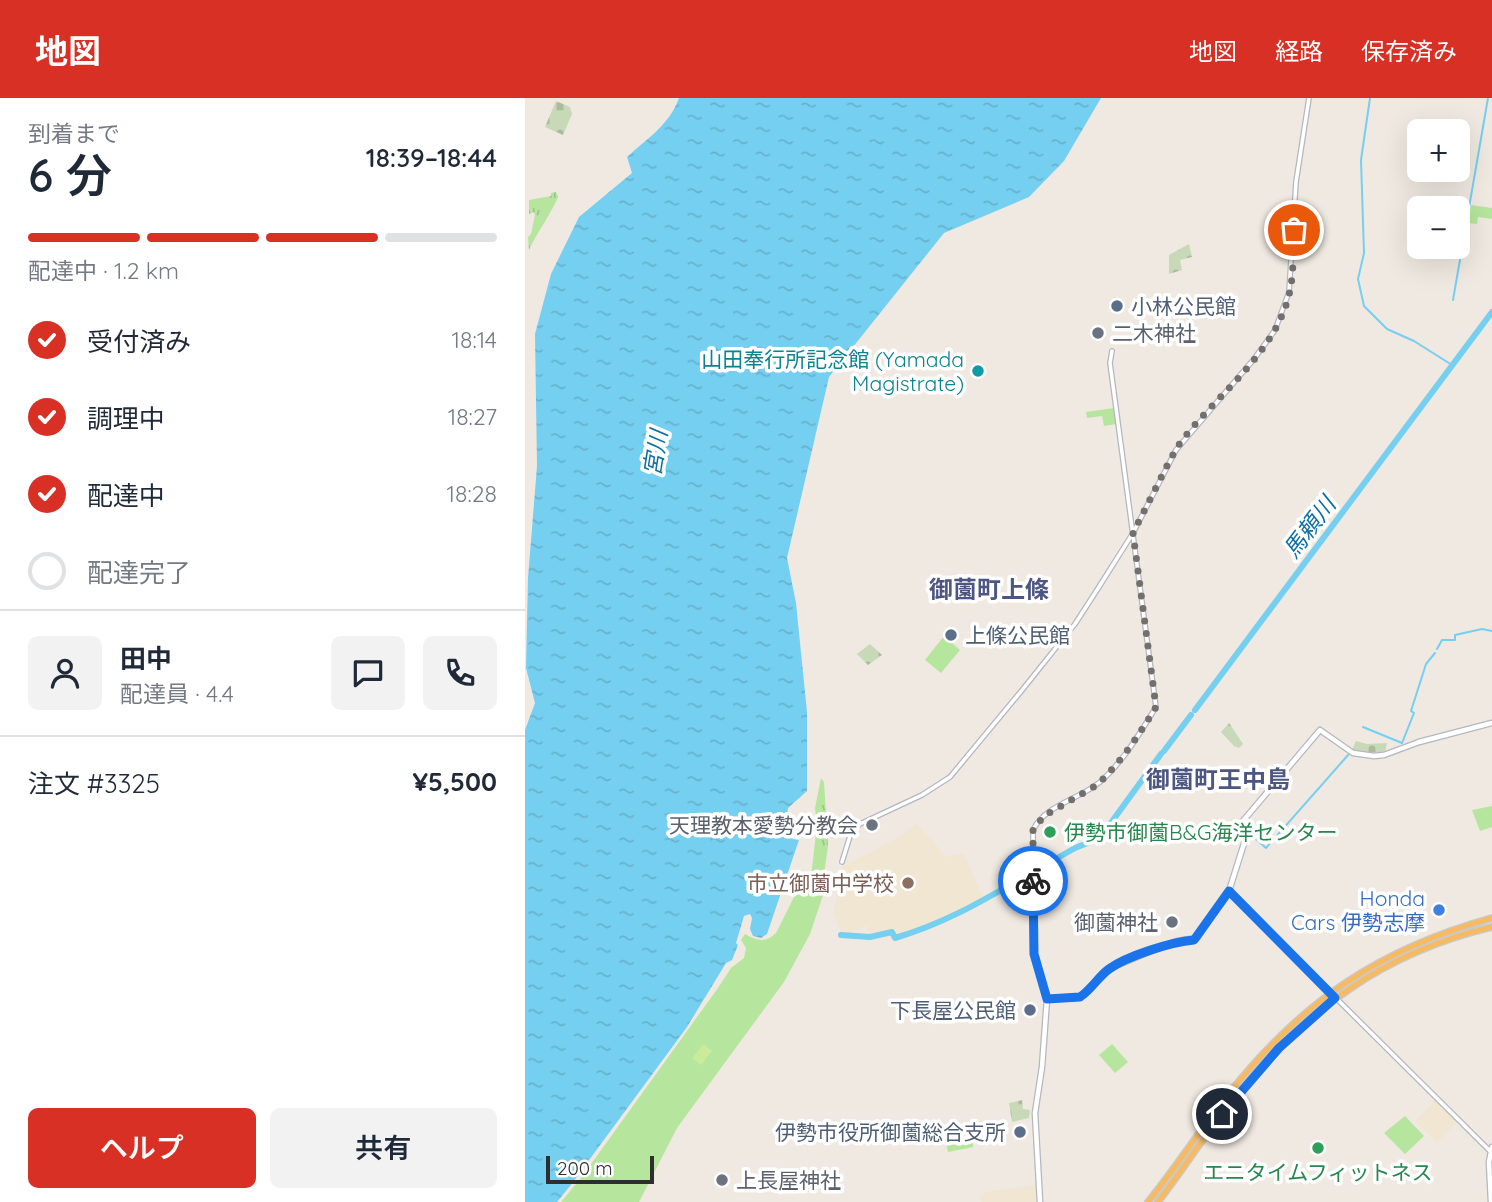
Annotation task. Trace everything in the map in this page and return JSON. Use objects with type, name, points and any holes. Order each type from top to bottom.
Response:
[{"type":"highway","points":[[1148,1202],[1247,1073],[1288,1027],[1329,992],[1400,951],[1492,918]]},
{"type":"highway","points":[[1158,1202],[1238,1094],[1298,1029],[1335,998],[1406,956],[1453,937],[1492,927]]},
{"type":"main road","points":[[1040,1202],[1035,1113],[1042,1067],[1047,999],[1080,997],[1108,969],[1177,941],[1194,940],[1229,891],[1247,834],[1237,828],[1320,730],[1353,753],[1379,756],[1419,742],[1492,723]]},
{"type":"main road","points":[[1491,1149],[1491,1202]]},
{"type":"street","points":[[842,862],[847,841],[860,824],[922,795],[950,778],[1062,640],[1133,533],[1176,450],[1275,330],[1289,292],[1296,182],[1309,98]]},
{"type":"street","points":[[1047,999],[1034,954],[1033,830],[1044,816],[1104,779],[1120,761],[1156,707],[1110,363],[1112,351]]},
{"type":"street","points":[[1229,891],[1491,1149]]},
{"type":"shaded area","name":"市立御薗中学校","points":[[917,823],[946,857],[964,853],[983,899],[913,932],[895,936],[893,931],[870,936],[866,926],[842,936],[834,914],[842,867],[897,838]]},
{"type":"shaded area","points":[[1436,1099],[1458,1121],[1437,1142],[1415,1121]]},
{"type":"shaded area","points":[[1036,1185],[1037,1202],[981,1202],[980,1195],[985,1192]]},
{"type":"green space","points":[[556,101],[570,107],[572,114],[563,135],[545,127]]},
{"type":"green space","points":[[556,192],[558,197],[555,204],[529,250],[528,237],[535,215],[534,212],[529,214],[529,200],[551,196],[551,193]]},
{"type":"green space","points":[[1471,205],[1492,208],[1492,219],[1478,217],[1477,224],[1470,223]]},
{"type":"green space","points":[[1189,244],[1192,257],[1180,260],[1182,270],[1169,274],[1169,255]]},
{"type":"green space","points":[[1114,408],[1116,424],[1104,426],[1102,416],[1087,418],[1086,412]]},
{"type":"green space","points":[[944,636],[960,650],[941,673],[925,660]]},
{"type":"green space","points":[[870,644],[882,655],[868,665],[857,654]]},
{"type":"green space","points":[[1229,723],[1243,744],[1239,748],[1221,732]]},
{"type":"green space","points":[[1356,741],[1367,744],[1387,743],[1385,752],[1362,753],[1352,750]]},
{"type":"green space","points":[[821,778],[824,782],[828,846],[822,889],[810,886],[817,824],[815,808]]},
{"type":"green space","points":[[1492,806],[1492,827],[1480,831],[1472,810]]},
{"type":"green space","points":[[798,889],[824,892],[810,934],[784,982],[677,1128],[639,1202],[561,1202],[731,968],[744,958],[746,948],[741,940],[745,934],[761,940],[776,933]]},
{"type":"green space","points":[[704,1044],[712,1051],[701,1065],[692,1058]]},
{"type":"green space","points":[[1112,1044],[1128,1062],[1115,1073],[1099,1055]]},
{"type":"green space","points":[[1022,1100],[1023,1109],[1030,1110],[1029,1118],[1012,1122],[1009,1103]]},
{"type":"green space","points":[[1405,1116],[1424,1136],[1405,1154],[1384,1133]]},
{"type":"green space","points":[[973,1139],[973,1147],[948,1152],[946,1144]]},
{"type":"water","name":"宮川","points":[[679,98],[1101,98],[1064,161],[1029,197],[944,233],[829,377],[787,558],[796,603],[807,712],[807,791],[788,808],[785,834],[799,840],[767,934],[761,938],[753,936],[750,929],[752,918],[750,914],[744,916],[732,960],[726,963],[687,1027],[570,1186],[557,1202],[525,1202],[525,730],[535,703],[526,668],[528,578],[537,466],[535,334],[551,274],[579,217],[632,173],[627,157],[664,123]]},
{"type":"waterway","points":[[1370,98],[1361,160],[1364,253],[1358,279],[1364,306],[1387,329],[1414,341],[1452,365]]},
{"type":"waterway","points":[[1453,300],[1488,98]]},
{"type":"waterway","name":"馬頼川","points":[[1195,710],[1492,312]]},
{"type":"waterway","points":[[1437,649],[1442,640],[1455,640],[1455,635],[1482,629],[1492,631]]},
{"type":"waterway","points":[[1363,727],[1402,743],[1414,713],[1411,711],[1426,664],[1435,653]]},
{"type":"waterway","name":"馬頼川","points":[[1164,751],[1191,715]]},
{"type":"waterway","name":"馬頼川","points":[[1038,869],[1075,848],[1100,838],[1161,754]]},
{"type":"waterway","points":[[1251,835],[1266,848],[1349,754]]},
{"type":"waterway","name":"馬頼川","points":[[841,935],[870,937],[892,932],[895,938],[914,932],[964,910],[1029,874]]},
{"type":"way so far","points":[[1033,881],[1033,830],[1037,822],[1104,779],[1120,761],[1156,707],[1133,533],[1180,443],[1254,359],[1275,330],[1289,292],[1294,230]]},
{"type":"place","name":"小林公民館","points":[[1117,306]]},
{"type":"place","name":"二木神社","points":[[1098,333]]},
{"type":"place","name":"山田奉行所記念館 (Yamada Magistrate)","points":[[978,371]]},
{"type":"place","name":"上條公民館","points":[[951,635]]},
{"type":"place","name":"天理教本愛勢分教会","points":[[872,825]]},
{"type":"place","name":"伊勢市御薗B&G海洋センター","points":[[1050,832]]},
{"type":"place","name":"市立御薗中学校","points":[[908,883]]},
{"type":"place","name":"Honda Cars 伊勢志摩","points":[[1439,910]]},
{"type":"place","name":"御薗神社","points":[[1172,922]]},
{"type":"place","name":"下長屋公民館","points":[[1030,1010]]},
{"type":"place","name":"伊勢市役所御薗総合支所","points":[[1020,1132]]},
{"type":"place","name":"エニタイムフィットネス","points":[[1318,1148]]},
{"type":"place","name":"上長屋神社","points":[[722,1180]]},
{"type":"district","name":"御薗町上條","points":[[989,589]]},
{"type":"district","name":"御薗町王中島","points":[[1218,779]]},
{"type":"route","points":[[1033,881],[1034,954],[1047,999],[1080,997],[1108,969],[1156,948],[1177,941],[1194,940],[1229,891],[1335,998],[1279,1048],[1222,1114]]}]
